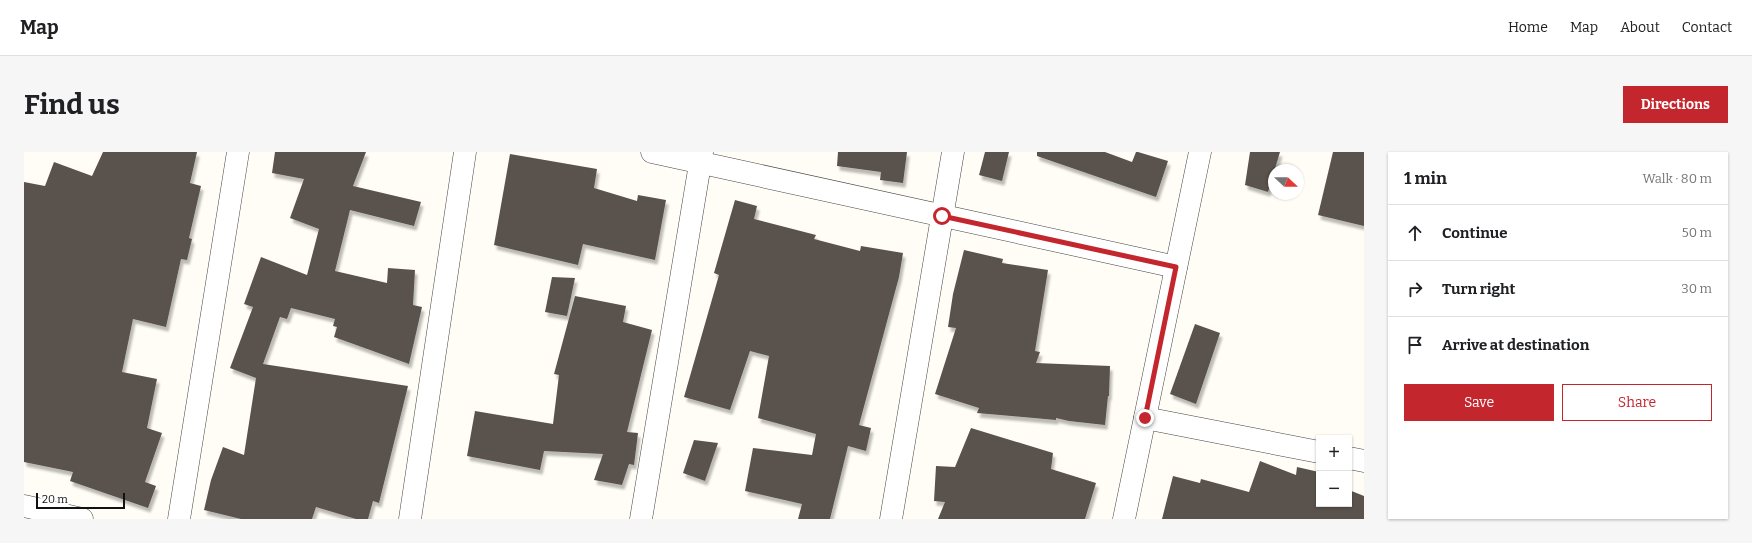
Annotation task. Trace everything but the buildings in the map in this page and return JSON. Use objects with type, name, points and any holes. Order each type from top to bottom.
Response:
[{"type":"street","points":[[179,519],[238,152]]},
{"type":"street","points":[[410,519],[465,152]]},
{"type":"street","points":[[652,152],[702,158],[942,216],[1176,267]]},
{"type":"street","points":[[891,519],[953,152]]},
{"type":"street","points":[[1124,519],[1200,152]]},
{"type":"street","points":[[641,519],[702,158]]},
{"type":"street","points":[[1145,418],[1316,451]]},
{"type":"street","points":[[1352,459],[1364,461]]},
{"type":"street","points":[[24,506],[82,519]]},
{"type":"route","points":[[942,216],[1176,267],[1145,418]]}]
